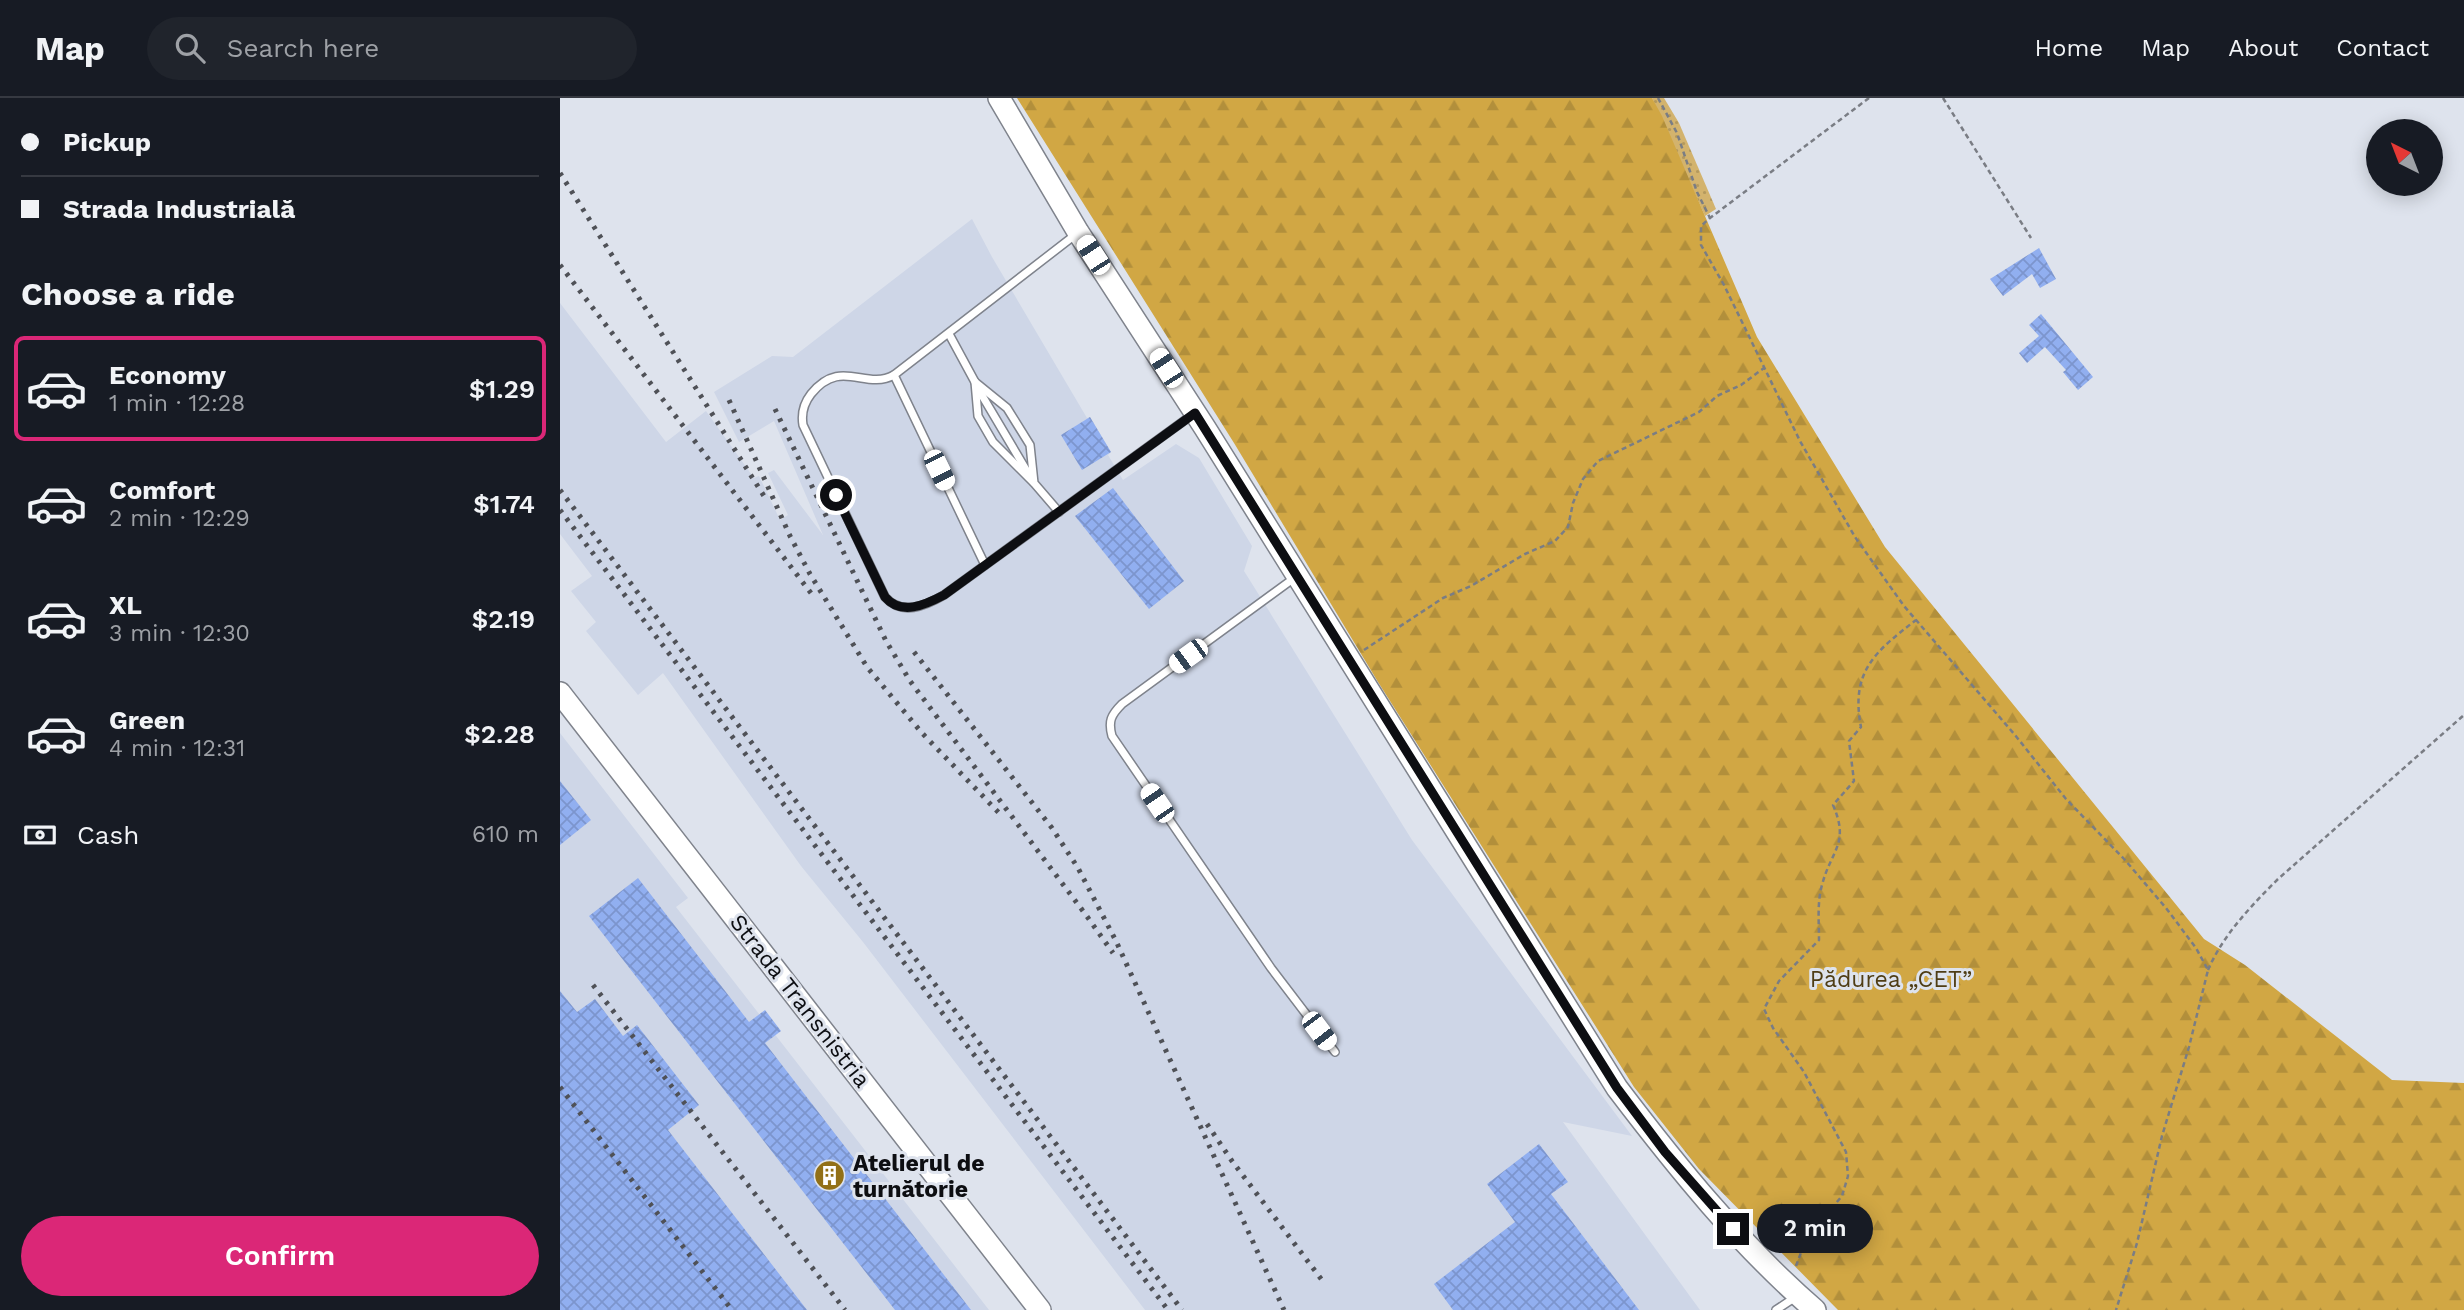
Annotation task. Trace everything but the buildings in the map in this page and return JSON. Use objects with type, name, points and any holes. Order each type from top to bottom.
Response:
[{"type":"street","points":[[999,98],[1078,232],[1195,413],[1617,1088],[1665,1152],[1733,1229],[1815,1310]]},
{"type":"street","name":"Strada Transnistria","points":[[560,692],[1040,1310]]},
{"type":"lane","points":[[1078,232],[888,379],[840,375],[831,377],[823,381],[806,401],[803,425],[880,589],[890,603],[899,607],[920,606],[944,595],[1195,413]]},
{"type":"lane","points":[[949,334],[1034,482]]},
{"type":"lane","points":[[894,375],[985,565]]},
{"type":"lane","points":[[975,382],[1007,408],[1030,445],[1034,482]]},
{"type":"lane","points":[[975,382],[978,416],[993,442],[1034,482],[1059,512]]},
{"type":"lane","points":[[1297,576],[1122,704],[1110,718],[1110,726],[1112,736],[1249,938],[1335,1052]]},
{"type":"lane","points":[[1776,1310],[1793,1290]]},
{"type":"path","points":[[1658,98],[1677,133],[1697,192],[1710,218]]},
{"type":"path","points":[[1869,98],[1710,218],[1701,226],[1701,244],[1724,285],[1800,441],[1854,537],[1916,620],[2066,799],[2125,860],[2166,908],[2196,948],[2208,971]]},
{"type":"path","points":[[1942,98],[2031,238]]},
{"type":"path","points":[[1350,660],[1386,633],[1443,598],[1555,541],[1569,527],[1573,503],[1583,479],[1598,461],[1699,412],[1717,396],[1741,385],[1764,368]]},
{"type":"path","points":[[1793,1290],[1802,1250],[1820,1222],[1842,1196],[1848,1176],[1846,1152],[1804,1072],[1764,1009],[1779,981],[1819,940],[1819,904],[1823,883],[1840,840],[1840,821],[1833,805],[1854,781],[1849,741],[1861,727],[1858,697],[1867,667],[1875,653],[1916,620]]},
{"type":"path","points":[[2116,1310],[2137,1244],[2162,1136],[2189,1047],[2208,971],[2219,948],[2260,897],[2464,715]]},
{"type":"shaded area","points":[[1652,98],[1664,98],[1679,123],[1716,209],[1705,216]]},
{"type":"shaded area","points":[[972,219],[1087,418],[1090,417],[1111,452],[1108,455],[1123,480],[1176,444],[1199,458],[1252,546],[1244,571],[1412,840],[1632,1136],[1563,1122],[1700,1310],[1145,1310],[863,942],[801,866],[663,673],[638,695],[586,631],[596,622],[571,591],[592,576],[560,534],[560,303],[666,442],[706,411],[754,478],[759,476],[780,520],[788,515],[768,473],[774,470],[823,535],[774,421],[739,442],[714,392],[772,356],[793,357]]},
{"type":"shaded area","points":[[560,733],[688,898],[676,907],[989,1310],[560,1310]]},
{"type":"green space","name":"Pădurea „CET”","points":[[1017,98],[1652,98],[1757,337],[1885,547],[2204,939],[2245,965],[2392,1080],[2464,1083],[2464,1310],[1838,1310],[1699,1169],[1634,1087],[1378,682],[1234,443]]},
{"type":"railway","points":[[560,173],[764,496]]},
{"type":"railway","points":[[560,265],[814,597]]},
{"type":"railway","points":[[729,400],[790,536],[867,667],[922,733],[1001,815]]},
{"type":"railway","points":[[775,409],[886,641],[910,681],[1113,953]]},
{"type":"railway","points":[[560,490],[1182,1310]]},
{"type":"railway","points":[[560,510],[1168,1310]]},
{"type":"railway","points":[[914,652],[1052,828],[1078,868],[1116,941],[1284,1310]]},
{"type":"railway","points":[[593,985],[845,1310]]},
{"type":"railway","points":[[560,1087],[732,1310]]},
{"type":"railway","points":[[1207,1124],[1325,1284]]},
{"type":"place","name":"Atelierul de turnătorie","points":[[830,1176]]},
{"type":"route","points":[[836,495],[885,597],[899,607],[920,606],[944,595],[1195,413],[1617,1088],[1665,1152],[1733,1229]]}]
